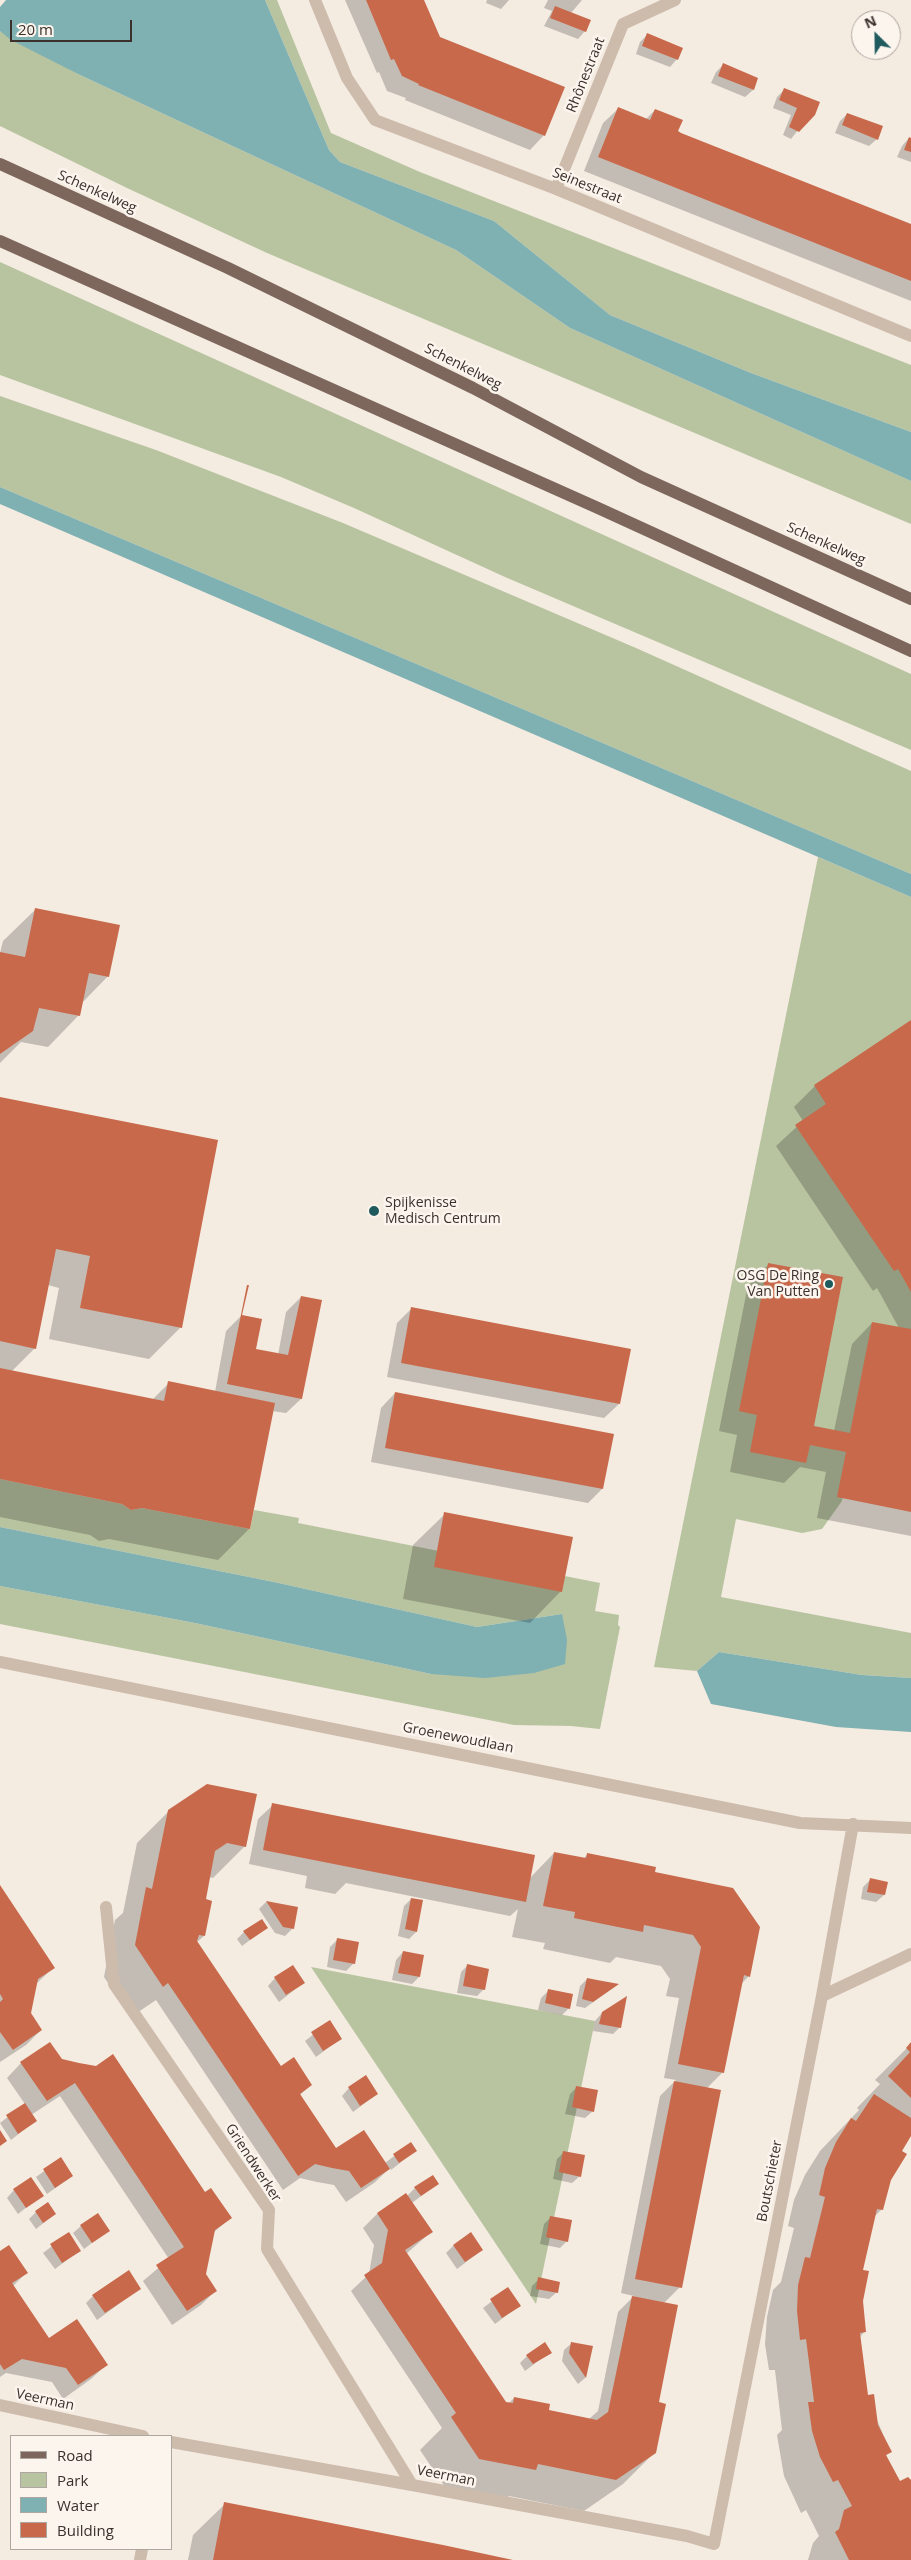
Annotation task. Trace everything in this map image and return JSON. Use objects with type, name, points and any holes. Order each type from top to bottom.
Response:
[{"type":"main road","name":"Schenkelweg","points":[[0,164],[237,272],[473,388],[641,477],[911,599]]},
{"type":"main road","points":[[0,241],[598,508],[911,651]]},
{"type":"street","name":"Seinestraat","points":[[315,0],[347,78],[375,120],[556,189],[911,336]]},
{"type":"street","name":"Rhônestraat","points":[[556,189],[623,24],[675,0]]},
{"type":"street","name":"Groenewoudlaan","points":[[0,1662],[800,1823],[911,1828]]},
{"type":"street","name":"Boutschieter","points":[[714,2544],[822,1996],[853,1824]]},
{"type":"street","name":"Griendwerker","points":[[106,1907],[114,1984],[268,2210],[267,2249],[412,2485]]},
{"type":"street","points":[[822,1996],[911,1954]]},
{"type":"street","name":"Veerman","points":[[0,2405],[138,2435]]},
{"type":"street","name":"Veerman","points":[[172,2442],[687,2536],[714,2544]]},
{"type":"green space","points":[[265,0],[277,0],[331,133],[420,172],[911,365],[911,432],[751,373],[610,315],[494,221],[340,162],[329,150]]},
{"type":"green space","points":[[0,31],[80,75],[456,250],[570,328],[911,481],[911,524],[267,253],[0,126]]},
{"type":"green space","points":[[0,262],[911,674],[911,750],[505,577],[281,477],[0,375]]},
{"type":"green space","points":[[0,396],[156,450],[343,523],[636,648],[911,771],[911,874],[0,487]]},
{"type":"green space","name":"OSG De Ring Van Putten","points":[[818,857],[911,897],[911,1337],[871,1330],[842,1501],[822,1529],[802,1533],[736,1519],[721,1597],[911,1633],[911,1678],[862,1675],[719,1652],[697,1671],[654,1667]]},
{"type":"green space","points":[[0,1479],[122,1504],[131,1510],[142,1508],[250,1529],[254,1510],[299,1518],[298,1523],[600,1583],[595,1611],[619,1615],[618,1625],[620,1627],[600,1729],[571,1726],[514,1725],[0,1624],[0,1586],[195,1623],[431,1674],[562,1614],[477,1627],[274,1582],[0,1527]]},
{"type":"green space","points":[[311,1967],[595,2021],[536,2304]]},
{"type":"water","points":[[6,0],[265,0],[329,150],[340,162],[494,221],[610,315],[751,373],[911,432],[911,481],[570,328],[456,250],[80,75],[11,40],[0,31],[0,7]]},
{"type":"water","points":[[0,487],[911,874],[911,897],[0,504]]},
{"type":"water","points":[[0,1527],[274,1582],[477,1627],[562,1614],[567,1640],[565,1664],[534,1673],[485,1678],[431,1674],[195,1623],[0,1586]]},
{"type":"water","points":[[719,1652],[862,1675],[911,1678],[911,1732],[836,1727],[711,1704],[697,1671]]},
{"type":"building","points":[[366,0],[424,0],[440,37],[565,87],[545,136],[418,85],[402,76],[394,59],[391,60]]},
{"type":"building","points":[[555,6],[591,20],[586,32],[550,18]]},
{"type":"building","points":[[647,33],[683,48],[678,60],[642,46]]},
{"type":"building","points":[[723,63],[758,78],[754,90],[718,76]]},
{"type":"building","points":[[784,88],[820,102],[815,115],[799,132],[789,127],[797,108],[779,100]]},
{"type":"building","points":[[618,107],[650,120],[655,109],[683,120],[678,131],[681,133],[911,224],[911,281],[598,157]]},
{"type":"building","points":[[847,113],[883,126],[878,140],[842,125]]},
{"type":"building","points":[[909,137],[911,138],[911,152],[904,150]]},
{"type":"building","points":[[35,908],[120,925],[109,977],[89,973],[80,1016],[39,1008],[33,1031],[0,1054],[0,952],[25,957]]},
{"type":"building","points":[[911,1020],[911,1292],[898,1269],[894,1271],[795,1125],[826,1104],[814,1085]]},
{"type":"building","points":[[0,1097],[218,1140],[182,1328],[80,1308],[90,1256],[56,1249],[36,1349],[0,1341]]},
{"type":"building","points":[[768,1263],[843,1277],[814,1426],[850,1433],[872,1322],[911,1329],[911,1512],[837,1497],[846,1452],[810,1445],[806,1463],[750,1452],[757,1415],[739,1411]]},
{"type":"building","points":[[247,1285],[249,1285],[242,1315],[262,1319],[256,1349],[288,1355],[301,1296],[322,1300],[302,1399],[227,1384]]},
{"type":"building","points":[[411,1307],[631,1349],[620,1404],[401,1363]]},
{"type":"building","points":[[0,1368],[164,1401],[168,1381],[275,1403],[250,1529],[142,1508],[131,1510],[122,1504],[0,1479]]},
{"type":"building","points":[[395,1392],[614,1434],[603,1489],[385,1448]]},
{"type":"building","points":[[444,1512],[573,1537],[562,1592],[434,1567]]},
{"type":"building","points":[[207,1784],[257,1794],[246,1847],[227,1843],[215,1851],[206,1899],[212,1901],[205,1936],[199,1935],[197,1941],[281,2066],[294,2057],[312,2085],[300,2094],[336,2148],[364,2130],[390,2169],[361,2188],[349,2171],[315,2164],[298,2176],[168,1983],[163,1987],[135,1945],[146,1887],[152,1889],[168,1810]]},
{"type":"building","points":[[272,1803],[535,1855],[526,1902],[263,1850]]},
{"type":"building","points":[[554,1852],[586,1858],[587,1853],[622,1860],[656,1867],[655,1872],[733,1888],[760,1927],[750,1977],[744,1975],[724,2073],[678,2064],[701,1947],[693,1935],[644,1925],[643,1932],[574,1918],[575,1912],[543,1906]]},
{"type":"building","points":[[870,1878],[888,1882],[885,1895],[867,1892]]},
{"type":"building","points":[[0,1885],[55,1968],[38,1979],[31,2013],[42,2030],[13,2050],[0,2032],[0,2002],[3,1999],[0,1994]]},
{"type":"building","points":[[411,1898],[423,1900],[417,1932],[405,1929]]},
{"type":"building","points":[[266,1901],[298,1907],[294,1929],[283,1927]]},
{"type":"building","points":[[262,1919],[268,1928],[250,1940],[243,1931]]},
{"type":"building","points":[[337,1938],[359,1942],[355,1964],[333,1960]]},
{"type":"building","points":[[403,1951],[424,1955],[420,1977],[398,1973]]},
{"type":"building","points":[[467,1964],[489,1969],[485,1990],[463,1986]]},
{"type":"building","points":[[293,1965],[305,1983],[286,1995],[274,1977]]},
{"type":"building","points":[[587,1978],[619,1984],[593,2002],[582,1999]]},
{"type":"building","points":[[548,1989],[573,1994],[570,2009],[545,2003]]},
{"type":"building","points":[[627,1996],[621,2028],[599,2024],[602,2012]]},
{"type":"building","points":[[330,2020],[342,2039],[323,2051],[311,2032]]},
{"type":"building","points":[[50,2042],[62,2059],[79,2063],[96,2066],[113,2054],[205,2192],[211,2188],[232,2218],[215,2230],[206,2274],[217,2291],[187,2311],[156,2265],[184,2247],[75,2083],[47,2101],[20,2062]]},
{"type":"building","points":[[911,2042],[911,2098],[888,2076],[910,2052],[906,2048]]},
{"type":"building","points":[[366,2075],[378,2094],[360,2106],[348,2087]]},
{"type":"building","points":[[674,2081],[721,2090],[682,2288],[635,2279]]},
{"type":"building","points":[[576,2086],[598,2090],[594,2112],[572,2107]]},
{"type":"building","points":[[874,2094],[911,2118],[911,2136],[902,2151],[907,2154],[891,2180],[883,2210],[877,2209],[863,2270],[869,2271],[863,2301],[866,2332],[860,2333],[868,2395],[874,2394],[878,2425],[892,2452],[886,2455],[900,2481],[908,2477],[911,2480],[911,2560],[849,2560],[835,2532],[839,2529],[844,2510],[852,2506],[838,2480],[833,2482],[820,2457],[812,2431],[808,2402],[814,2402],[806,2339],[800,2340],[797,2311],[798,2285],[805,2257],[810,2258],[825,2197],[819,2195],[825,2168],[836,2142],[851,2118],[856,2121]]},
{"type":"building","points":[[25,2103],[37,2121],[18,2134],[6,2115]]},
{"type":"building","points":[[0,2130],[7,2141],[0,2146]]},
{"type":"building","points":[[411,2142],[417,2151],[399,2163],[393,2154]]},
{"type":"building","points":[[563,2151],[585,2155],[581,2177],[559,2172]]},
{"type":"building","points":[[61,2157],[73,2176],[55,2188],[43,2169]]},
{"type":"building","points":[[433,2175],[439,2184],[421,2196],[414,2187]]},
{"type":"building","points":[[31,2177],[44,2196],[26,2208],[13,2189]]},
{"type":"building","points":[[406,2193],[433,2232],[405,2250],[506,2402],[513,2403],[514,2397],[550,2404],[549,2410],[597,2420],[608,2412],[632,2296],[678,2305],[659,2402],[666,2404],[656,2453],[616,2480],[538,2464],[536,2470],[479,2459],[451,2417],[456,2413],[364,2275],[382,2263],[388,2230],[377,2213]]},
{"type":"building","points":[[48,2202],[56,2214],[43,2223],[35,2211]]},
{"type":"building","points":[[98,2213],[110,2231],[92,2243],[80,2225]]},
{"type":"building","points":[[550,2216],[572,2220],[568,2242],[546,2237]]},
{"type":"building","points":[[69,2232],[81,2251],[62,2263],[50,2244]]},
{"type":"building","points":[[471,2232],[483,2250],[465,2262],[453,2245]]},
{"type":"building","points":[[9,2245],[28,2273],[12,2283],[49,2338],[77,2319],[108,2365],[78,2385],[66,2368],[22,2359],[4,2370],[0,2364],[0,2251]]},
{"type":"building","points":[[129,2270],[141,2289],[105,2313],[92,2295]]},
{"type":"building","points":[[538,2277],[560,2282],[558,2293],[536,2289]]},
{"type":"building","points":[[508,2287],[521,2306],[502,2318],[490,2299]]},
{"type":"building","points":[[545,2342],[552,2353],[533,2364],[526,2355]]},
{"type":"building","points":[[571,2342],[593,2346],[586,2378],[569,2353]]},
{"type":"building","points":[[224,2502],[443,2545],[513,2560],[213,2560]]},
{"type":"place","name":"Spijkenisse Medisch Centrum","points":[[374,1211]]},
{"type":"place","name":"OSG De Ring Van Putten","points":[[829,1284]]}]
